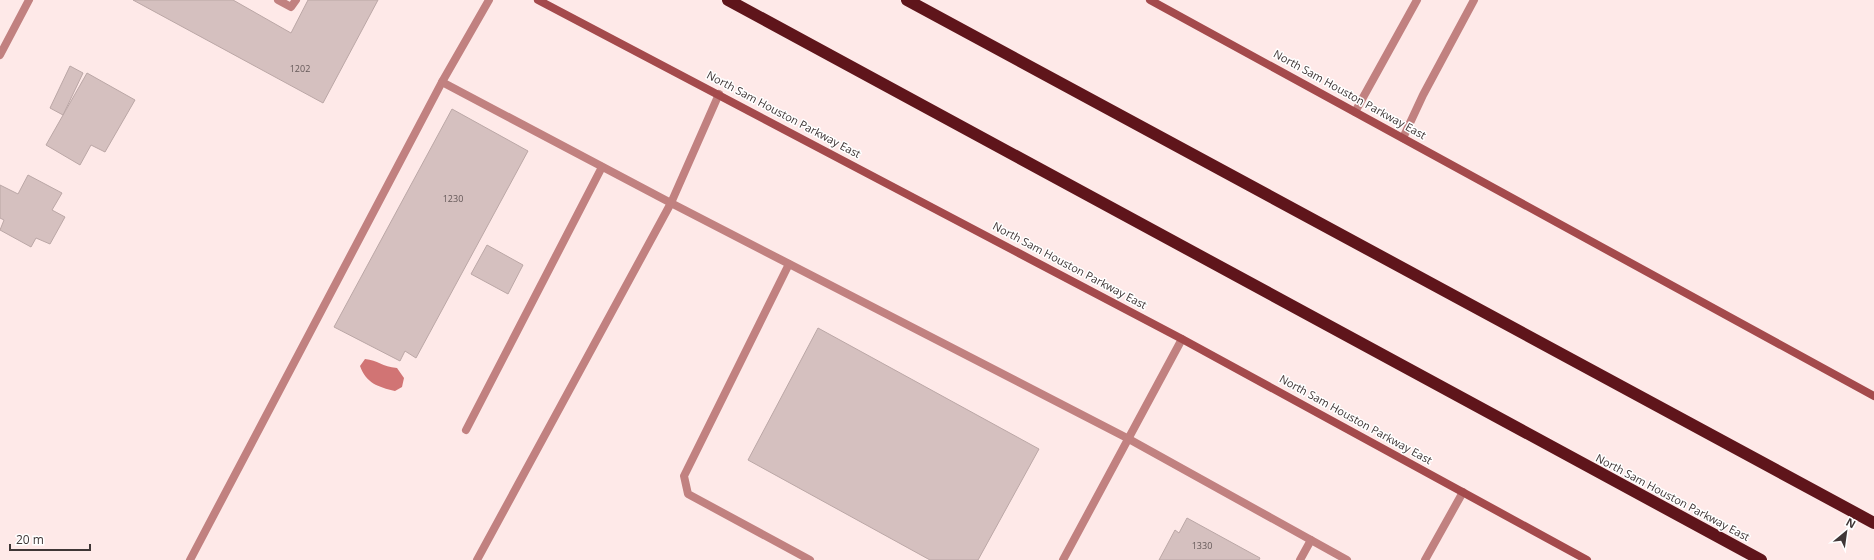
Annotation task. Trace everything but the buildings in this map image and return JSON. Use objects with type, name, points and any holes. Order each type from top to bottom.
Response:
[{"type":"highway","name":"North Sam Houston Parkway East","points":[[728,0],[1761,560]]},
{"type":"highway","points":[[907,0],[1874,523]]},
{"type":"main road","name":"North Sam Houston Parkway East","points":[[538,0],[1182,338],[1587,560]]},
{"type":"main road","name":"North Sam Houston Parkway East","points":[[1150,0],[1874,396]]},
{"type":"street","points":[[0,55],[29,0]]},
{"type":"street","points":[[278,0],[291,7],[296,0]]},
{"type":"street","points":[[190,560],[442,82],[489,0]]},
{"type":"street","points":[[1355,112],[1417,0]]},
{"type":"street","points":[[1403,138],[1423,95],[1474,0]]},
{"type":"street","points":[[442,82],[671,203],[1127,438],[1346,560]]},
{"type":"street","points":[[477,560],[671,203],[719,94]]},
{"type":"street","points":[[466,430],[602,167]]},
{"type":"street","points":[[789,264],[684,476],[688,494],[810,560]]},
{"type":"street","points":[[1063,560],[1127,438],[1182,338]]},
{"type":"street","points":[[1425,560],[1463,492]]},
{"type":"street","points":[[1300,560],[1310,540]]},
{"type":"shaded area","points":[[365,359],[397,368],[404,378],[402,387],[395,391],[378,386],[369,380],[360,366]]}]
